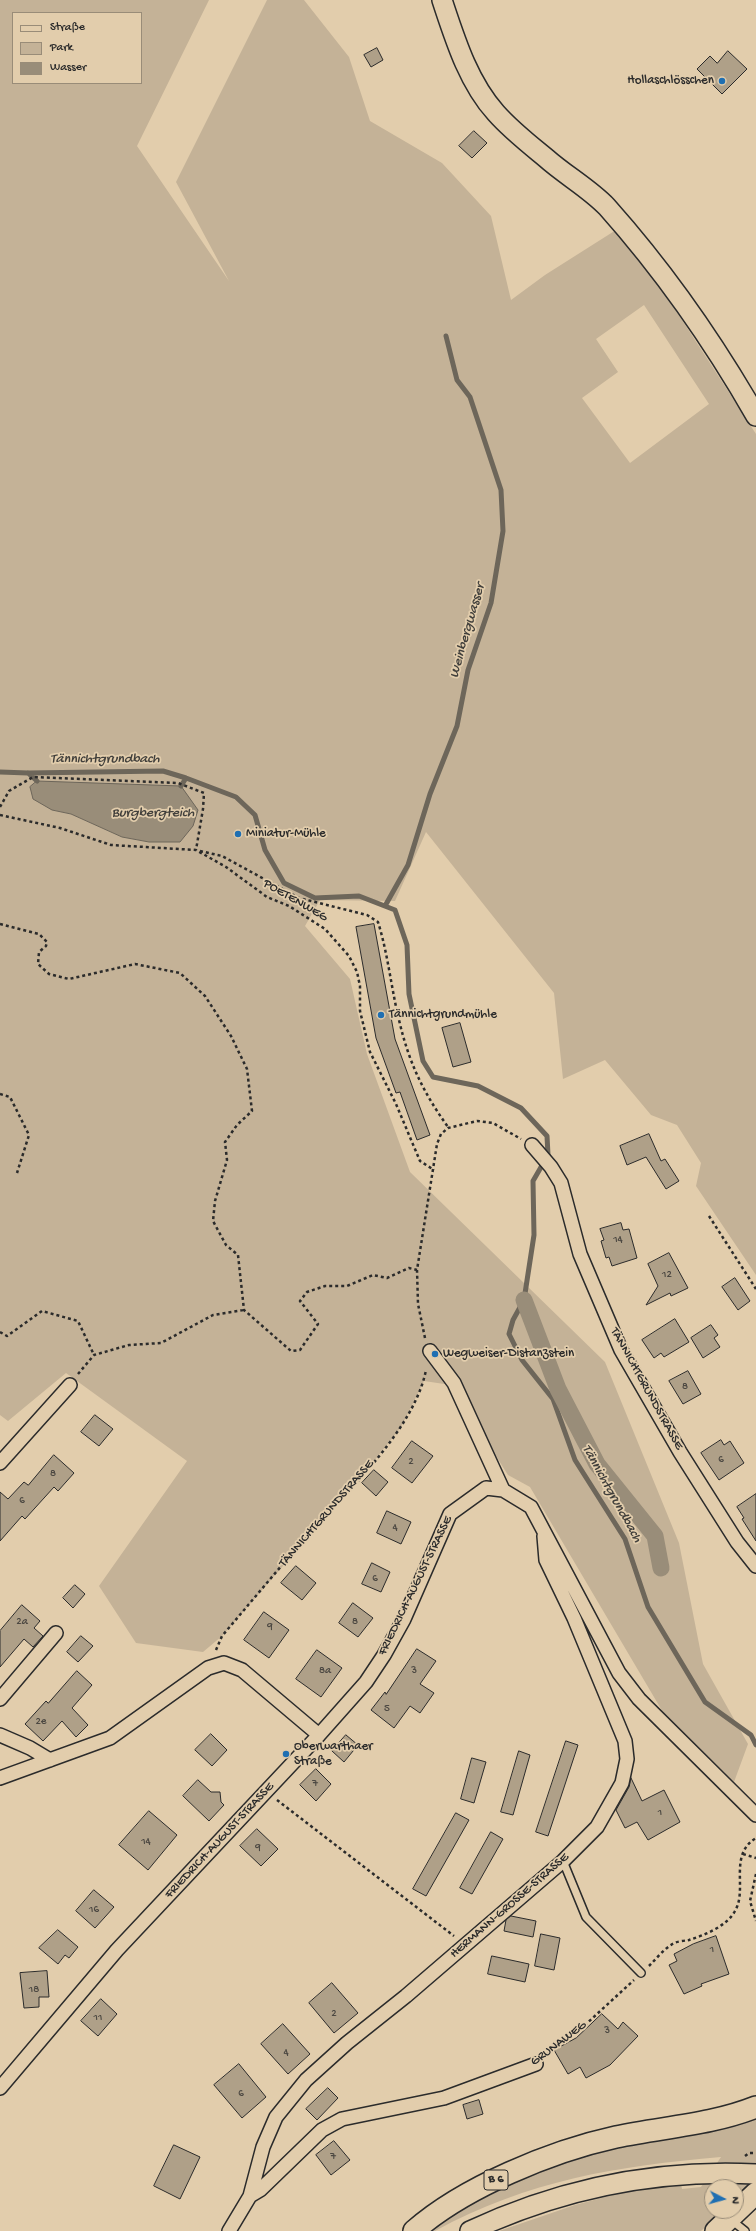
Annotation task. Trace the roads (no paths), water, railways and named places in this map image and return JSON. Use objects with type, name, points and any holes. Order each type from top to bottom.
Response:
[{"type":"main road","name":"B 6","points":[[414,2231],[424,2222],[510,2172],[551,2156],[611,2138],[711,2121],[756,2107]]},
{"type":"main road","points":[[730,2227],[756,2193]]},
{"type":"street","points":[[442,0],[472,78],[496,113],[546,158],[605,206],[648,255],[697,321],[735,378],[756,416]]},
{"type":"street","name":"TÄNNICHTGRUNDSTRASSE","points":[[532,1146],[550,1167],[561,1183],[580,1254],[621,1350],[680,1452],[737,1542],[756,1566]]},
{"type":"street","points":[[430,1352],[454,1382],[503,1490],[531,1507],[544,1528],[596,1633],[619,1673],[639,1700],[756,1815]]},
{"type":"street","points":[[0,1463],[70,1386]]},
{"type":"street","name":"FRIEDRICH-AUGUST-STRASSE","points":[[0,2088],[117,1950],[319,1735],[366,1682],[384,1655],[404,1619],[450,1514],[486,1488],[503,1490]]},
{"type":"street","name":"HERMANN-GROSSE-STRASSE","points":[[229,2231],[250,2196],[263,2147],[276,2117],[306,2080],[347,2043],[406,1996],[563,1861],[597,1827],[622,1783],[627,1759],[625,1741],[617,1718],[574,1618],[546,1560],[544,1528]]},
{"type":"street","points":[[0,1699],[56,1633]]},
{"type":"street","points":[[0,1778],[110,1738],[208,1668],[224,1663],[242,1670],[319,1735]]},
{"type":"street","points":[[0,1735],[30,1748],[50,1760]]},
{"type":"street","name":"GRUNAWEG","points":[[250,2196],[260,2190],[322,2130],[342,2119],[444,2098],[536,2064]]},
{"type":"street","points":[[470,2231],[541,2203],[604,2185],[660,2177],[712,2172],[756,2174]]},
{"type":"lane","points":[[563,1861],[586,1917],[641,1973]]},
{"type":"water","name":"Burgbergteich","points":[[37,781],[181,786],[198,810],[193,826],[180,842],[149,842],[122,837],[71,814],[52,810],[33,799],[30,787]]},
{"type":"waterway","name":"Weinbergwasser","points":[[385,906],[408,865],[430,794],[457,726],[468,670],[491,603],[503,531],[501,490],[470,397],[457,380],[446,336]]},
{"type":"waterway","name":"Tännichtgrundbach","points":[[0,772],[163,771],[186,778],[236,797],[255,815],[265,850],[284,883],[315,898],[359,896],[395,910],[407,945],[409,994],[423,1061],[433,1077],[478,1086],[521,1108],[547,1136],[548,1155],[533,1181],[534,1235],[524,1300],[513,1320],[509,1334],[522,1360],[553,1399],[575,1460],[625,1539],[648,1607],[705,1702],[751,1735],[756,1745]]},
{"type":"waterway","points":[[28,773],[37,781]]},
{"type":"waterway","points":[[181,786],[186,778]]},
{"type":"waterway","points":[[524,1300],[558,1389],[597,1464],[655,1536],[661,1568]]},
{"type":"place","name":"Hollaschlösschen","points":[[722,81]]},
{"type":"place","name":"Miniatur-Mühle","points":[[238,834]]},
{"type":"place","name":"Tännichtgrundmühle","points":[[381,1015]]},
{"type":"place","name":"Wegweiser-Distanzstein","points":[[435,1354]]},
{"type":"place","name":"Oberwarthaer Straße","points":[[286,1754]]}]
